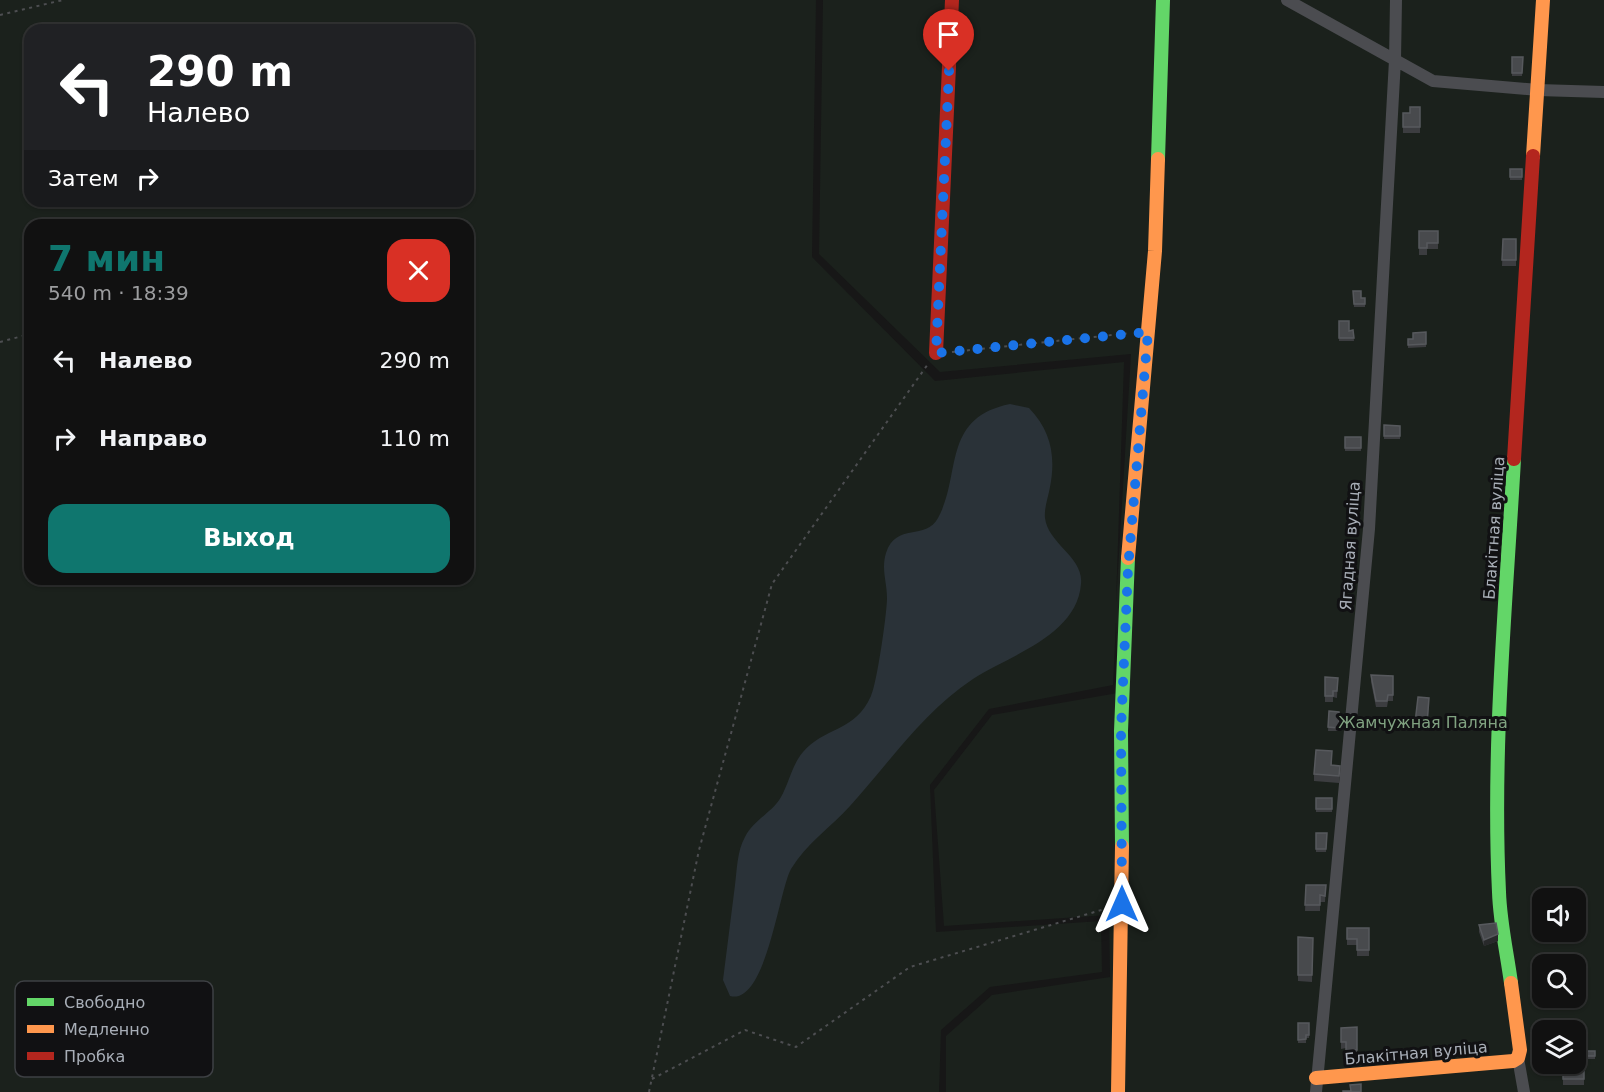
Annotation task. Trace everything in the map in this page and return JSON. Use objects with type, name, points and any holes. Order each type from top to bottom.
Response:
[{"type":"street","points":[[936,353],[952,0]]},
{"type":"street","points":[[1118,1092],[1122,904],[1121,730],[1127,581],[1155,251],[1164,0]]},
{"type":"street","points":[[1287,0],[1433,81],[1538,90],[1604,92]]},
{"type":"street","name":"Ягадная вуліца","points":[[1316,1085],[1335,909],[1369,529],[1395,60],[1396,0]]},
{"type":"street","name":"Блакітная вуліца","points":[[1524,1092],[1518,1058],[1519,1031],[1498,895],[1497,813],[1501,676],[1544,0]]},
{"type":"street","name":"Блакітная вуліца","points":[[1316,1085],[1513,1061],[1518,1058]]},
{"type":"path","points":[[0,15],[63,0]]},
{"type":"path","points":[[649,1092],[699,850],[772,585],[936,353],[1148,332]]},
{"type":"path","points":[[0,342],[24,336]]},
{"type":"path","points":[[651,1080],[745,1030],[796,1047],[910,967],[1122,904]]},
{"type":"green space","name":"Жамчужная Паляна","points":[[0,0],[816,0],[812,257],[935,381],[1124,362],[1116,603],[1131,354],[940,372],[819,254],[823,0],[1604,0],[1604,1092],[946,1092],[946,1036],[992,995],[1110,977],[1109,915],[944,926],[934,790],[992,715],[1118,693],[1116,622],[1113,685],[989,709],[930,785],[936,932],[1101,921],[1102,972],[990,987],[941,1030],[939,1092],[0,1092]]},
{"type":"shaded area","points":[[1010,404],[1029,408],[1047,435],[1052,454],[1052,476],[1045,518],[1052,535],[1077,566],[1081,584],[1077,602],[1067,618],[1054,631],[1021,653],[973,679],[939,706],[908,738],[850,806],[811,844],[791,869],[770,944],[753,983],[742,994],[730,996],[723,980],[742,842],[748,831],[777,803],[803,752],[820,738],[848,723],[864,708],[873,689],[884,632],[887,598],[884,570],[886,553],[897,538],[933,525],[945,501],[957,450],[963,435],[973,422],[988,411]]},
{"type":"building","points":[[1512,57],[1523,57],[1522,73],[1512,73]]},
{"type":"building","points":[[1410,107],[1420,107],[1420,127],[1403,127],[1403,113],[1410,113]]},
{"type":"building","points":[[1510,169],[1522,169],[1522,177],[1510,177]]},
{"type":"building","points":[[1419,231],[1438,231],[1438,243],[1427,243],[1427,248],[1419,248]]},
{"type":"building","points":[[1503,239],[1516,239],[1516,260],[1502,260]]},
{"type":"building","points":[[1353,291],[1361,291],[1361,298],[1365,298],[1365,304],[1354,304]]},
{"type":"building","points":[[1339,321],[1349,321],[1349,331],[1353,330],[1354,338],[1339,338]]},
{"type":"building","points":[[1426,332],[1426,344],[1408,345],[1408,339],[1413,339],[1413,333]]},
{"type":"building","points":[[1384,425],[1400,426],[1400,436],[1384,436]]},
{"type":"building","points":[[1345,437],[1361,437],[1361,448],[1345,448]]},
{"type":"building","points":[[1371,675],[1393,676],[1393,695],[1388,695],[1387,701],[1376,701]]},
{"type":"building","points":[[1325,677],[1338,678],[1337,691],[1333,691],[1333,696],[1325,696]]},
{"type":"building","points":[[1418,697],[1429,698],[1427,724],[1415,723]]},
{"type":"building","points":[[1329,711],[1339,712],[1339,728],[1328,727]]},
{"type":"building","points":[[1316,750],[1332,751],[1331,765],[1340,766],[1339,776],[1314,774]]},
{"type":"building","points":[[1316,798],[1332,798],[1332,809],[1316,809]]},
{"type":"building","points":[[1316,833],[1327,833],[1326,849],[1316,849]]},
{"type":"building","points":[[1306,885],[1326,885],[1325,896],[1320,895],[1320,905],[1305,905]]},
{"type":"building","points":[[1496,923],[1498,934],[1484,940],[1479,925]]},
{"type":"building","points":[[1347,928],[1369,928],[1369,950],[1357,950],[1357,939],[1347,939]]},
{"type":"building","points":[[1298,937],[1313,938],[1312,975],[1298,975]]},
{"type":"building","points":[[1298,1023],[1309,1023],[1309,1035],[1306,1035],[1306,1039],[1298,1040]]},
{"type":"building","points":[[1357,1027],[1357,1050],[1346,1050],[1346,1042],[1341,1042],[1341,1028]]},
{"type":"building","points":[[1586,1051],[1595,1051],[1595,1056],[1586,1056]]},
{"type":"building","points":[[1563,1074],[1584,1074],[1584,1079],[1563,1079]]},
{"type":"building","points":[[1361,1084],[1361,1092],[1343,1092],[1351,1091],[1350,1085]]},
{"type":"traffic: fast","points":[[1158,159],[1163,0]]},
{"type":"traffic: fast","points":[[1511,983],[1500,904],[1497,784],[1514,459]]},
{"type":"traffic: fast","points":[[1122,846],[1121,731],[1128,558]]},
{"type":"traffic: slow","points":[[1533,156],[1543,0]]},
{"type":"traffic: slow","points":[[1128,558],[1155,251],[1158,159]]},
{"type":"traffic: slow","points":[[1118,1092],[1122,846]]},
{"type":"traffic: slow","points":[[1316,1078],[1513,1061],[1518,1058],[1520,1050],[1511,983]]},
{"type":"traffic: jam","points":[[936,353],[952,0]]},
{"type":"traffic: jam","points":[[1514,459],[1533,156]]},
{"type":"route","points":[[949,71],[936,353],[1148,332],[1129,546],[1121,730],[1122,904]]}]
